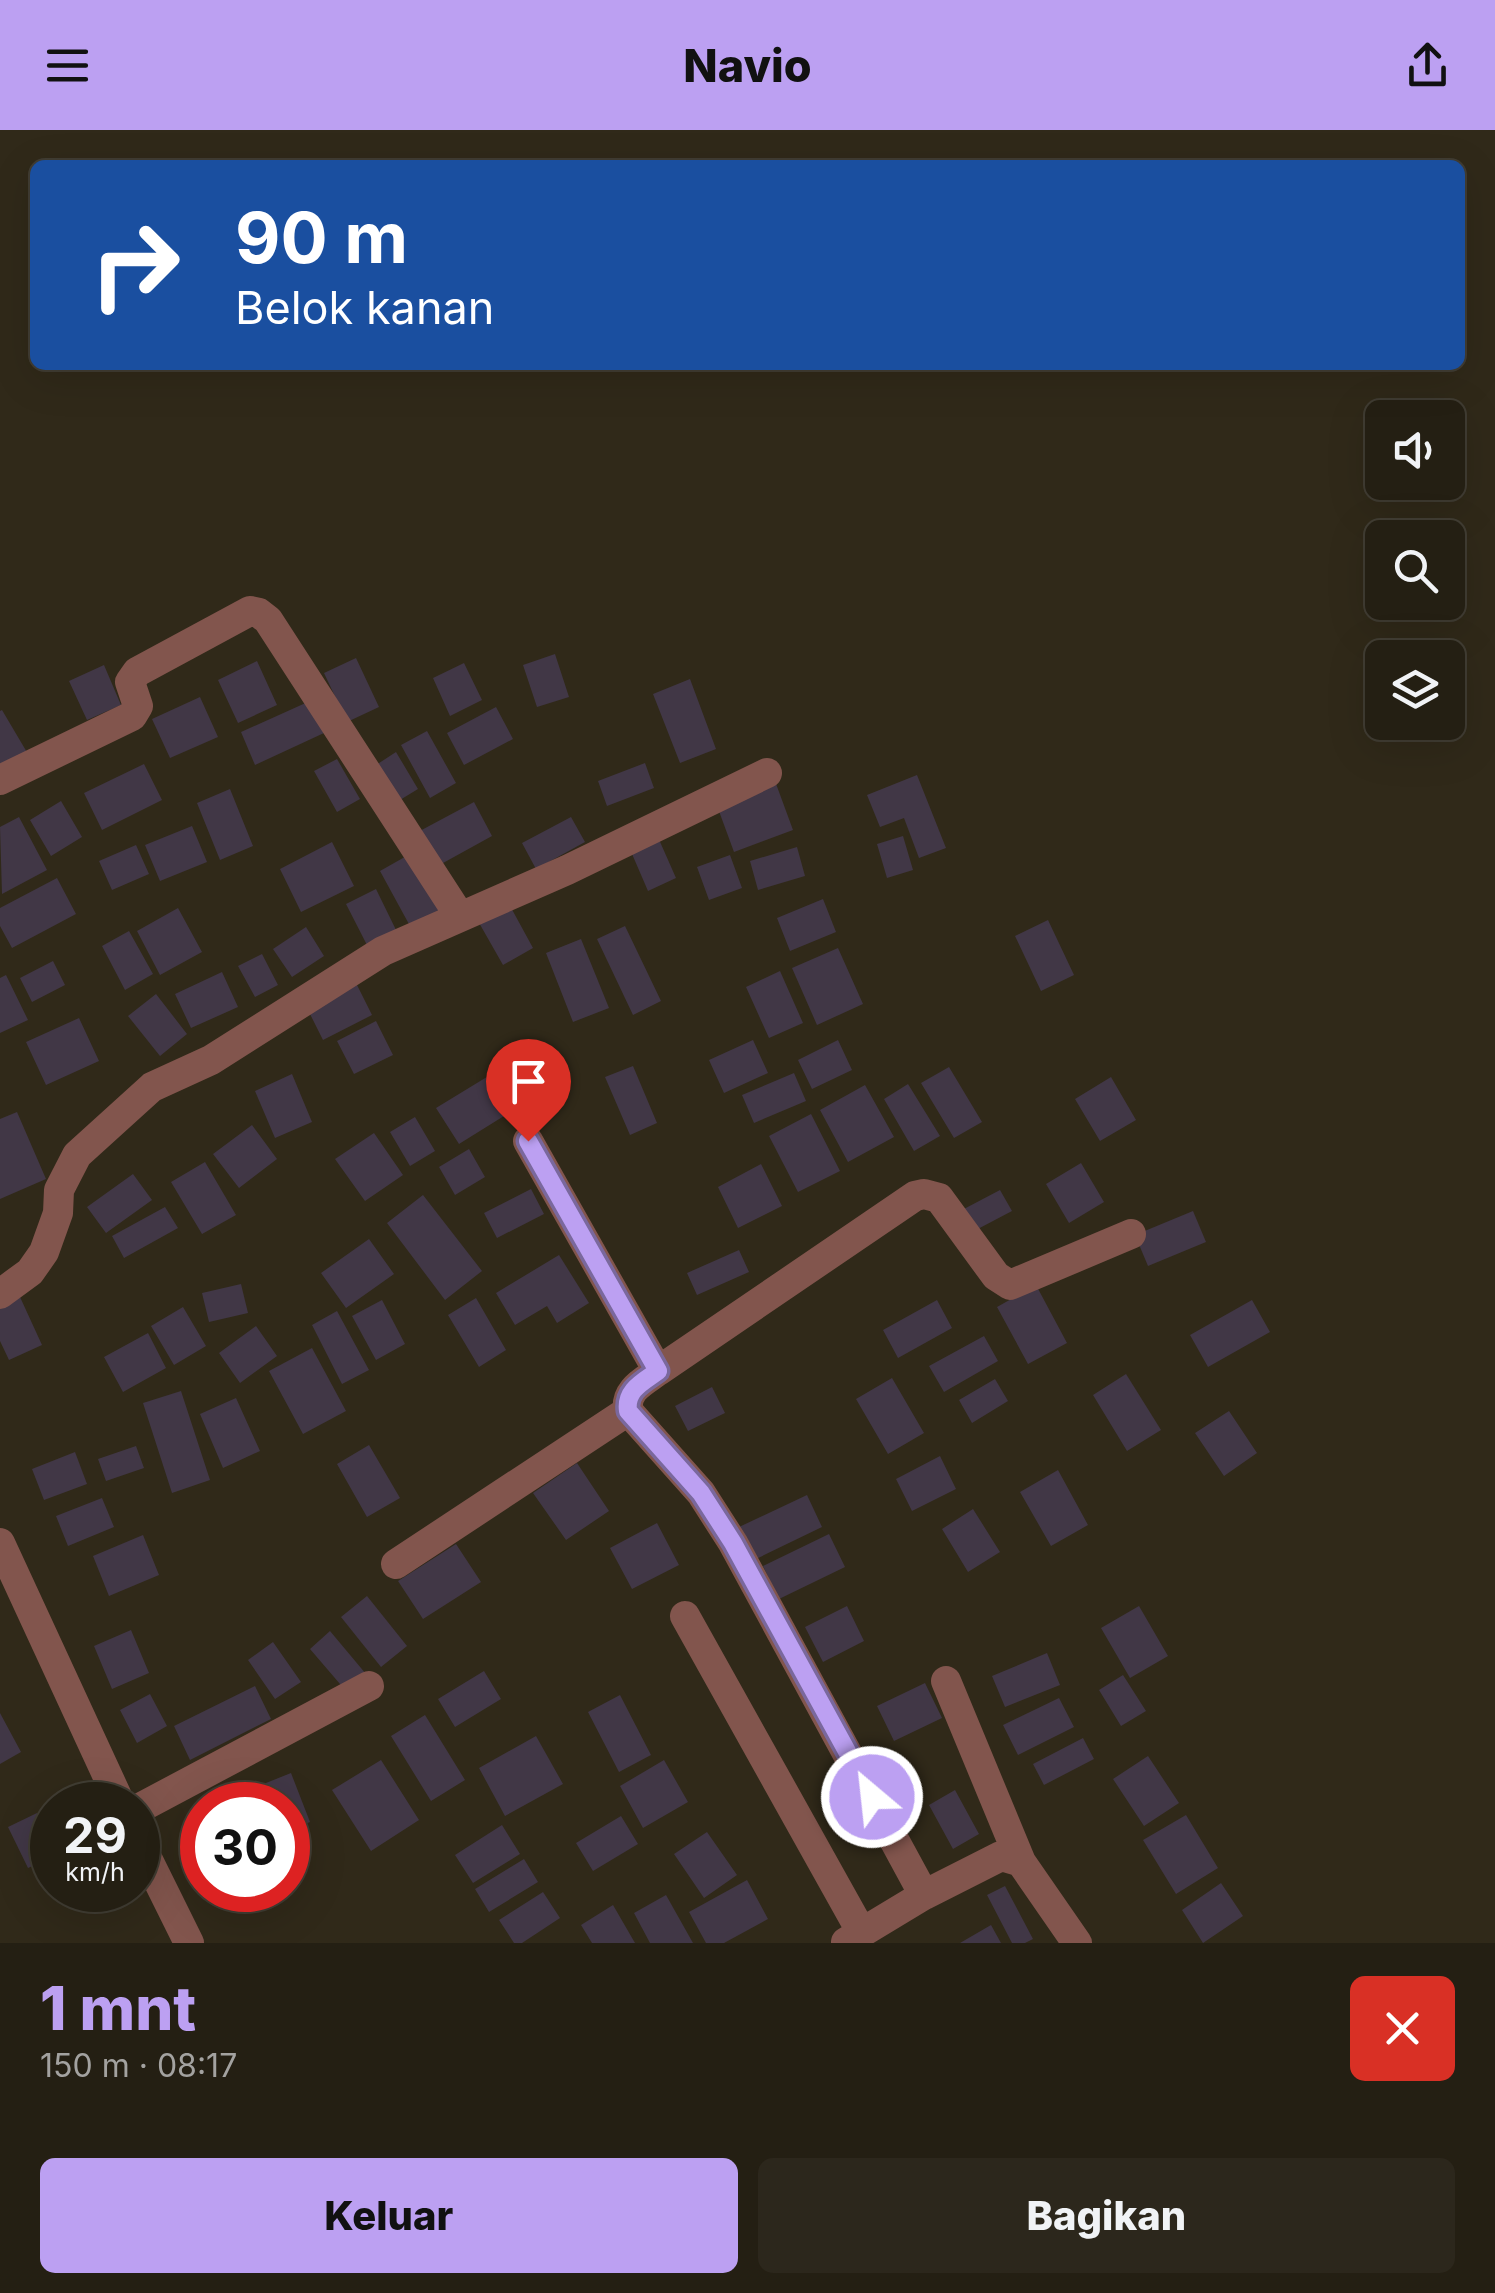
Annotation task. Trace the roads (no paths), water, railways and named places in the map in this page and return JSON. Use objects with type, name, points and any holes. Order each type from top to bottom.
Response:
[{"type":"street","points":[[0,780],[132,716],[138,706],[130,682],[137,672],[250,611],[259,613],[268,620],[459,915]]},
{"type":"street","points":[[0,1294],[30,1272],[44,1252],[58,1213],[58,1190],[77,1155],[152,1086],[211,1060],[383,952],[459,915],[507,898],[767,773]]},
{"type":"street","points":[[528,1141],[658,1371]]},
{"type":"street","points":[[924,1895],[733,1543],[701,1493],[626,1404],[633,1390],[658,1371],[915,1196],[939,1198],[996,1276],[1010,1284],[1131,1234]]},
{"type":"street","points":[[396,1564],[628,1411]]},
{"type":"street","points":[[3,1560],[110,1782]]},
{"type":"street","points":[[685,1616],[867,1936],[924,1895],[1001,1856],[1021,1862]]},
{"type":"street","points":[[946,1681],[1021,1862],[1077,1943]]},
{"type":"street","points":[[160,1797],[368,1686]]},
{"type":"street","points":[[160,1884],[189,1943]]}]
